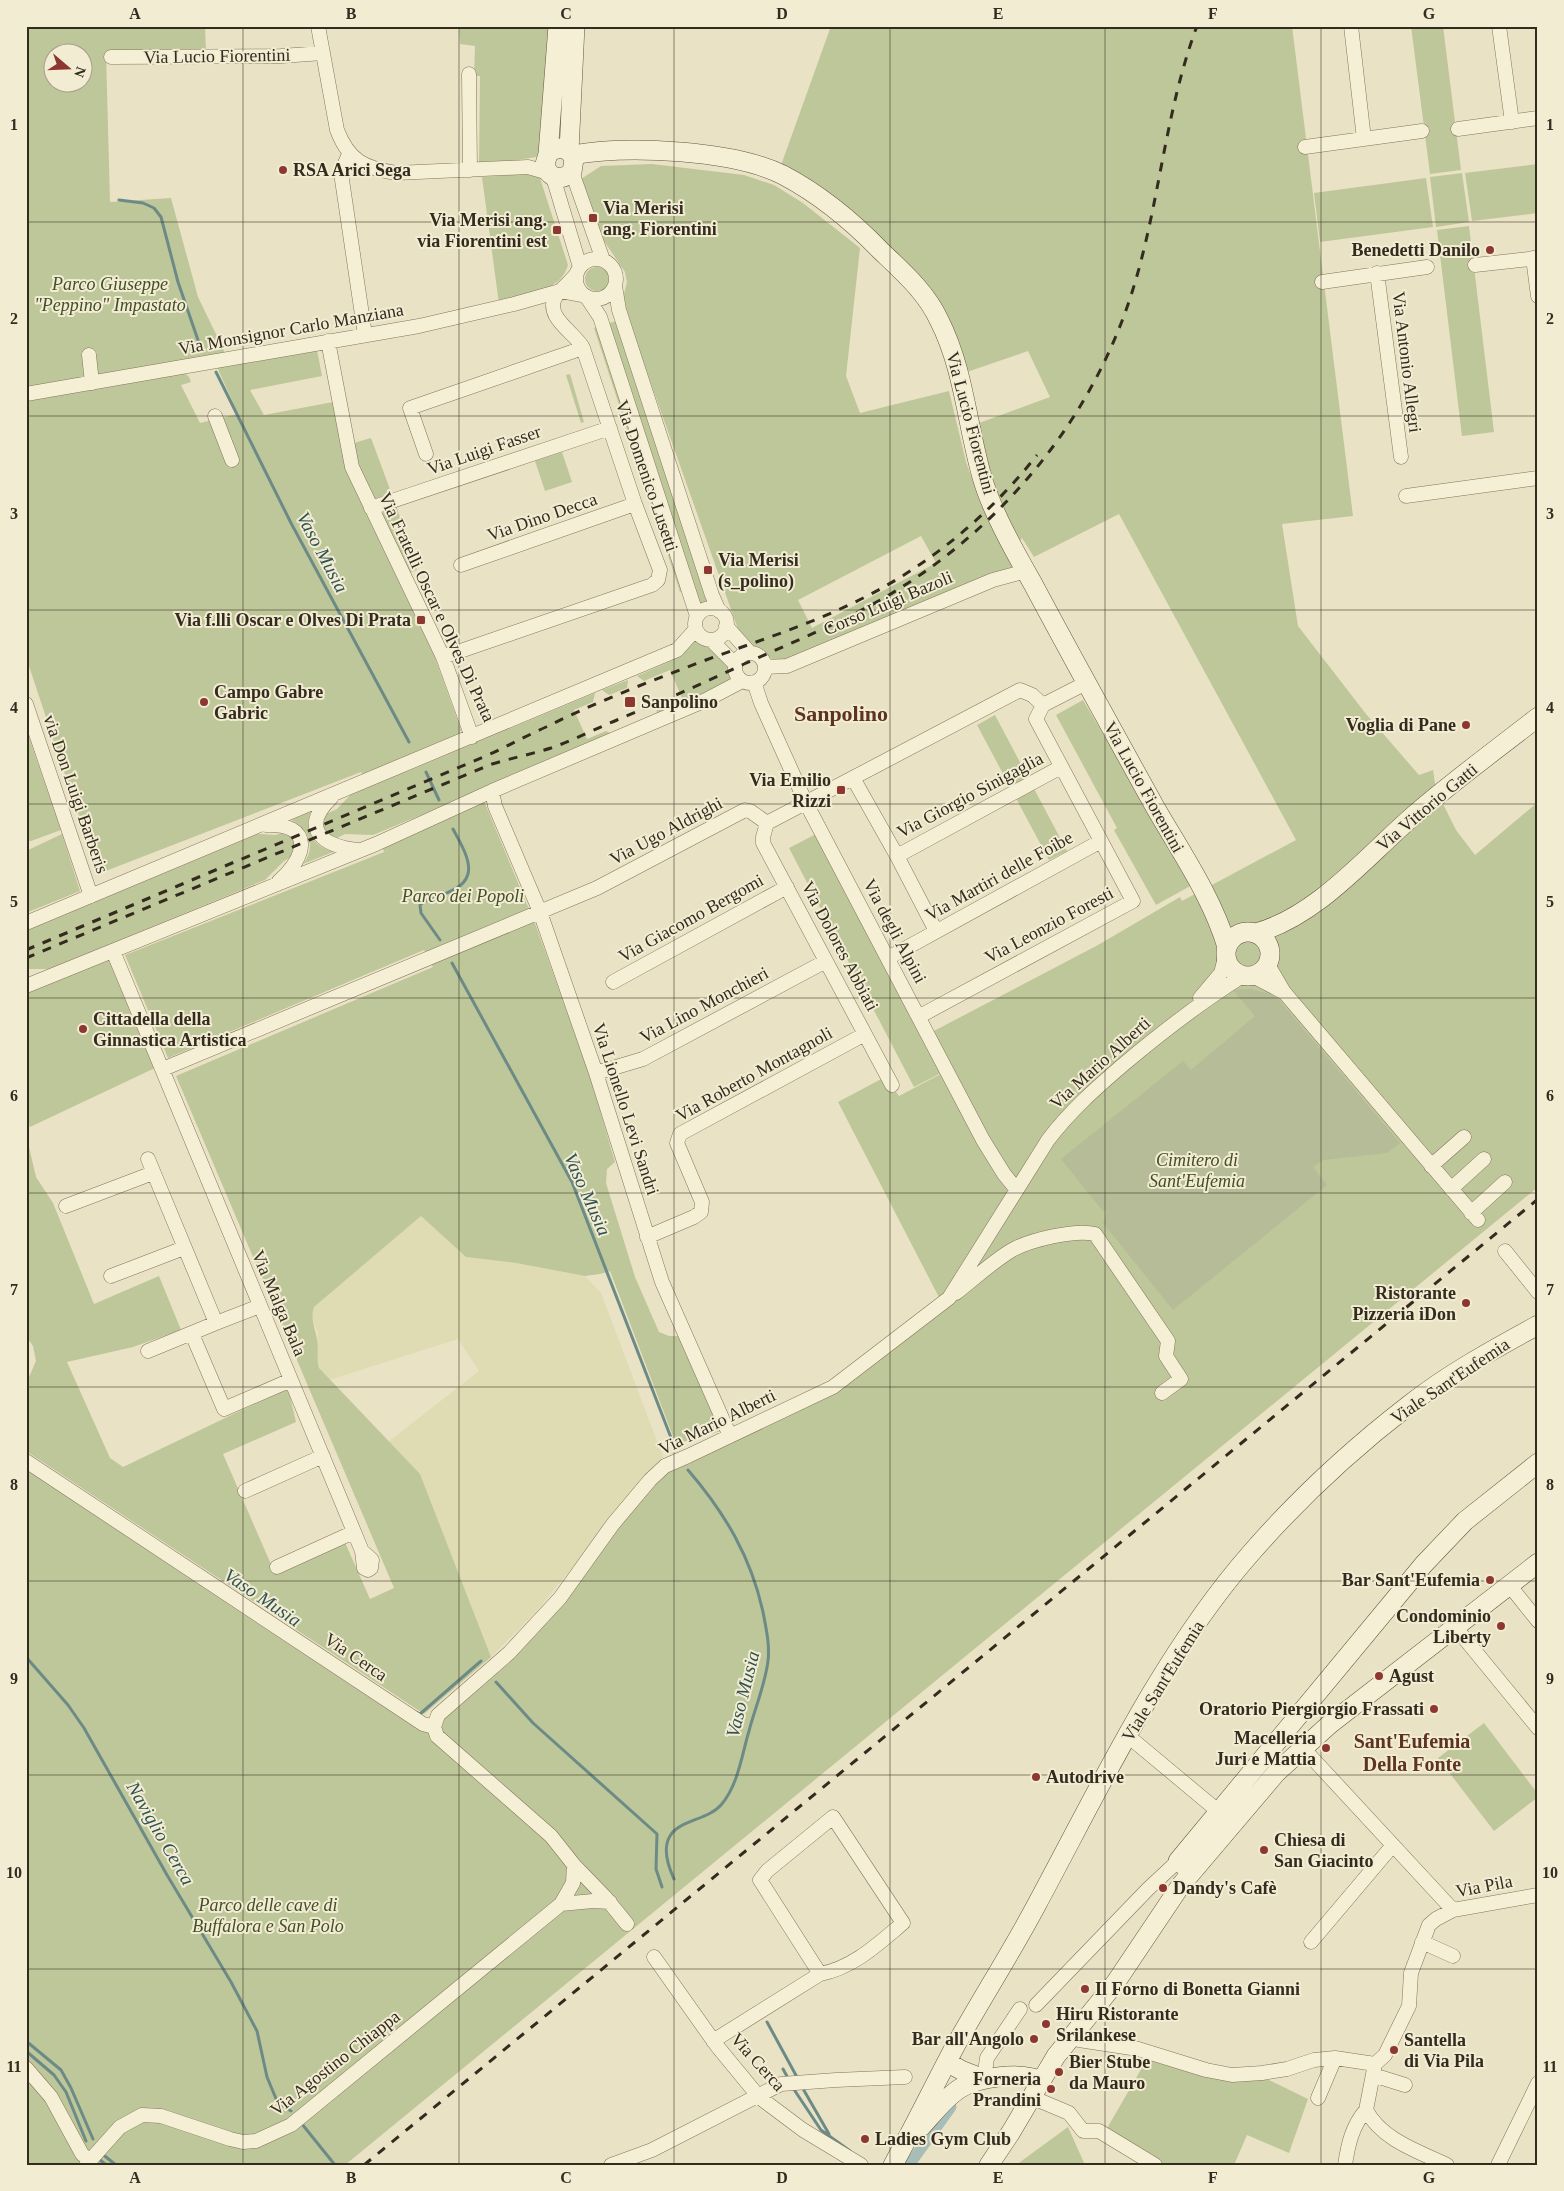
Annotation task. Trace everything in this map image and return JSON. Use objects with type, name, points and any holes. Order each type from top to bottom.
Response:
[{"type":"street","points":[[318,26],[337,130],[349,154],[360,163],[382,171],[396,173],[549,166],[563,178],[572,162]]},
{"type":"street","points":[[558,26],[549,166],[578,270],[577,286],[600,317],[702,637],[711,640],[735,664],[736,674],[748,681]]},
{"type":"street","points":[[575,26],[572,162],[603,260]]},
{"type":"street","points":[[1351,26],[1364,139]]},
{"type":"street","points":[[1499,26],[1512,122]]},
{"type":"street","name":"Via Lucio Fiorentini","points":[[111,57],[281,56],[323,53]]},
{"type":"street","points":[[469,74],[470,170]]},
{"type":"street","points":[[1458,129],[1538,118]]},
{"type":"street","points":[[1305,147],[1422,131]]},
{"type":"street","points":[[549,166],[555,149],[572,162]]},
{"type":"street","name":"Via Lucio Fiorentini","points":[[572,162],[607,152],[639,150],[703,155],[746,161],[767,168],[785,176],[816,195],[876,245],[911,280],[938,318],[951,347],[982,477],[990,499],[1086,683],[1208,898],[1226,951]]},
{"type":"street","points":[[349,154],[341,173],[365,335]]},
{"type":"street","points":[[1475,265],[1535,258],[1538,296]]},
{"type":"street","points":[[578,270],[590,259],[603,260],[613,267],[616,273],[615,286],[619,310],[712,595],[719,611]]},
{"type":"street","name":"Via Antonio Allegri","points":[[1322,282],[1427,267]]},
{"type":"street","name":"Via Monsignor Carlo Manziana","points":[[560,290],[578,270]]},
{"type":"street","name":"Via Antonio Allegri","points":[[1377,273],[1401,457]]},
{"type":"street","points":[[586,296],[592,299],[606,297],[615,286]]},
{"type":"street","name":"Via Monsignor Carlo Manziana","points":[[26,394],[419,326],[514,304],[560,290],[586,296]]},
{"type":"street","name":"Via Domenico Lusetti","points":[[443,657],[652,585],[658,580],[660,570],[635,504],[583,348],[579,340],[562,326],[553,308],[554,299],[560,290]]},
{"type":"street","name":"Via Fratelli Oscar e Olves Di Prata","points":[[328,341],[352,467],[443,657],[472,737],[677,650],[697,622]]},
{"type":"street","points":[[426,454],[410,408],[583,348]]},
{"type":"street","points":[[88,355],[92,383]]},
{"type":"street","points":[[215,416],[232,460]]},
{"type":"street","name":"Via Luigi Fasser","points":[[371,508],[610,428]]},
{"type":"street","points":[[1406,496],[1538,478]]},
{"type":"street","name":"Via Dino Decca","points":[[460,565],[635,504]]},
{"type":"street","name":"Corso Luigi Bazoli","points":[[764,667],[788,666],[993,580],[1026,571]]},
{"type":"street","points":[[697,622],[705,609],[710,608],[719,611],[724,615],[726,626],[750,653]]},
{"type":"street","points":[[711,640],[720,637],[726,626]]},
{"type":"street","points":[[27,985],[360,850],[748,681],[760,679],[764,673],[762,660],[757,654],[743,654],[735,664]]},
{"type":"street","name":"Via degli Alpini","points":[[748,681],[761,703],[806,803],[920,1016],[983,1140],[1004,1174],[1017,1190]]},
{"type":"street","points":[[768,824],[1020,690],[1032,694],[1043,705],[1086,683]]},
{"type":"street","name":"via Don Luigi Barberis","points":[[26,704],[91,896]]},
{"type":"street","name":"Via Leonzio Foresti","points":[[920,1016],[1132,901],[1036,719],[1043,705]]},
{"type":"street","name":"Via Vittorio Gatti","points":[[1253,932],[1279,926],[1318,900],[1353,872],[1413,816],[1538,717]]},
{"type":"street","points":[[26,923],[472,737]]},
{"type":"street","name":"Via Giorgio Sinigaglia","points":[[897,856],[1061,767]]},
{"type":"street","name":"Via Giorgio Sinigaglia","points":[[853,778],[936,931]]},
{"type":"street","name":"Via Lionello Levi Sandri","points":[[492,791],[495,806],[540,912],[596,1073],[646,1237],[662,1282],[730,1436]]},
{"type":"street","points":[[335,794],[319,812],[315,820],[318,832],[324,840],[334,845],[360,850]]},
{"type":"street","name":"Via Ugo Aldrighi","points":[[540,912],[597,888],[745,810],[750,811],[768,824]]},
{"type":"street","points":[[261,825],[279,824],[291,828],[298,832],[302,839],[302,848],[296,863],[275,885]]},
{"type":"street","name":"Via Dolores Abbiati","points":[[768,824],[763,836],[763,843],[892,1085]]},
{"type":"street","name":"Via Martiri delle Foibe","points":[[888,958],[1101,841]]},
{"type":"street","name":"Via Giacomo Bergomi","points":[[613,982],[787,887]]},
{"type":"street","name":"Via Lucio Fiorentini","points":[[1208,898],[1237,924],[1253,932]]},
{"type":"street","name":"Via Vittorio Gatti","points":[[1269,960],[1285,935],[1318,900]]},
{"type":"street","points":[[162,1069],[540,912]]},
{"type":"street","points":[[1284,992],[1231,968],[1226,951],[1236,935],[1253,932],[1267,943],[1269,960],[1284,992],[1474,1217],[1505,1182]]},
{"type":"street","name":"Via Malga Bala","points":[[113,951],[362,1551]]},
{"type":"street","name":"Via Mario Alberti","points":[[1186,1013],[1221,973],[1226,951]]},
{"type":"street","points":[[1247,975],[1264,969],[1269,960]]},
{"type":"street","name":"Via Lino Monchieri","points":[[596,1073],[643,1059],[826,962]]},
{"type":"street","name":"Via Mario Alberti","points":[[949,1298],[1048,1140],[1066,1116],[1098,1086],[1186,1013],[1247,975]]},
{"type":"street","name":"Via Roberto Montagnoli","points":[[646,1237],[694,1217],[701,1212],[702,1202],[677,1142],[680,1134],[865,1034]]},
{"type":"street","points":[[1431,1166],[1464,1137]]},
{"type":"street","points":[[148,1159],[216,1323]]},
{"type":"street","points":[[1451,1189],[1484,1159]]},
{"type":"street","points":[[66,1206],[154,1173]]},
{"type":"street","name":"Via Mario Alberti","points":[[434,1727],[438,1715],[509,1654],[560,1598],[613,1524],[664,1466],[833,1387],[1013,1250],[1052,1236],[1086,1232],[1095,1234],[1168,1341],[1166,1356],[1181,1379],[1162,1393]]},
{"type":"street","points":[[111,1276],[184,1248]]},
{"type":"street","points":[[1505,1251],[1538,1292]]},
{"type":"street","points":[[148,1352],[260,1306]]},
{"type":"street","name":"Viale Sant'Eufemia","points":[[898,2157],[947,2062],[1036,1907],[1128,1736],[1164,1673],[1210,1605],[1250,1554],[1289,1512],[1348,1455],[1411,1403],[1465,1368],[1538,1325]]},
{"type":"street","points":[[192,1334],[224,1409],[291,1380]]},
{"type":"street","points":[[245,1490],[323,1456]]},
{"type":"street","name":"Via Cerca","points":[[26,1461],[423,1724],[434,1727],[437,1736],[551,1836],[574,1865],[610,1902],[627,1924]]},
{"type":"street","points":[[1036,2005],[1148,1889],[1185,1866],[1269,1767],[1424,1564],[1465,1521],[1538,1463]]},
{"type":"street","points":[[277,1567],[354,1532]]},
{"type":"street","points":[[989,2165],[1056,2056],[1116,1982],[1181,1885],[1185,1866],[1218,1811],[1269,1767],[1302,1747],[1538,1563]]},
{"type":"street","points":[[1510,1586],[1538,1621]]},
{"type":"street","points":[[1456,1628],[1538,1728]]},
{"type":"street","points":[[1128,1736],[1218,1811]]},
{"type":"street","points":[[1302,1747],[1453,1910]]},
{"type":"street","points":[[713,2041],[820,1974],[832,1972],[864,1955],[903,1923],[833,1817],[766,1871],[760,1880],[820,1974]]},
{"type":"street","points":[[1311,1942],[1393,1845]]},
{"type":"street","name":"Via Agostino Chiappa","points":[[87,2163],[120,2127],[142,2115],[161,2116],[243,2142],[256,2141],[291,2125],[561,1904],[572,1883],[574,1865]]},
{"type":"street","name":"Via Pila","points":[[1374,2069],[1385,2055],[1409,2006],[1411,1973],[1429,1925],[1453,1910],[1538,1895]]},
{"type":"street","points":[[561,1904],[593,1901],[610,1902]]},
{"type":"street","points":[[1422,1942],[1453,1956]]},
{"type":"street","name":"Via Cerca","points":[[654,1957],[713,2041],[759,2097],[803,2130],[861,2165]]},
{"type":"street","points":[[984,2079],[987,2058],[1020,2010]]},
{"type":"street","points":[[1073,2036],[1079,2040],[1138,2049],[1206,2070],[1232,2075],[1287,2069],[1314,2060],[1335,2058],[1374,2069],[1405,2085]]},
{"type":"street","points":[[1318,2098],[1335,2058]]},
{"type":"street","points":[[947,2062],[984,2079]]},
{"type":"street","points":[[26,2068],[51,2097],[87,2163]]},
{"type":"street","points":[[1345,2165],[1348,2142],[1360,2116],[1366,2110],[1374,2069]]},
{"type":"street","points":[[898,2157],[938,2108],[960,2088],[984,2079],[1022,2076],[1034,2077],[1041,2081]]},
{"type":"street","points":[[611,2165],[639,2160],[652,2150],[759,2097],[781,2084],[905,2077]]},
{"type":"street","points":[[1498,2165],[1533,2107],[1538,2083]]},
{"type":"street","points":[[1031,2097],[1069,2113],[1083,2131],[1099,2131],[1154,2165]]},
{"type":"street","points":[[1366,2110],[1380,2128],[1393,2139],[1447,2165]]},
{"type":"street","points":[[1332,2165],[1335,2163],[1340,2165]]},
{"type":"shaded area","points":[[421,1216],[466,1257],[516,1263],[585,1276],[601,1293],[663,1457],[534,1614],[491,1657],[420,1474],[388,1442],[479,1371],[458,1339],[329,1380],[319,1368],[316,1359],[318,1333],[311,1315],[314,1307]]},
{"type":"green space","name":"Parco Giuseppe \"Peppino\" Impastato","points":[[26,26],[205,26],[206,51],[106,53],[110,202],[171,198],[198,297],[228,359],[26,394]]},
{"type":"green space","points":[[459,26],[551,26],[540,154],[536,157],[481,166],[479,163],[480,76],[474,76],[475,46],[460,44]]},
{"type":"green space","name":"Parco delle cave di Buffalora e San Polo","points":[[831,26],[1292,26],[1353,516],[1282,524],[1298,626],[1366,714],[1419,775],[1433,770],[1436,790],[1456,830],[1475,855],[1538,802],[1538,1187],[345,2165],[26,2165],[26,1465],[424,1729],[507,1658],[666,1468],[835,1392],[944,1307],[838,1102],[885,1077],[899,1096],[952,1068],[932,1032],[1098,945],[1180,897],[1182,901],[1296,840],[1119,514],[1034,557],[1022,538],[1016,547],[1024,570],[786,665],[761,652],[739,632],[626,313],[623,298],[627,282],[625,272],[602,238],[581,179],[601,166],[652,164],[744,175],[774,185],[803,203],[860,248],[846,376],[860,413],[949,391],[966,462],[973,481],[991,474],[979,423],[1050,397],[1028,351],[967,372],[949,318],[935,300],[780,168]],"holes":[[[921,536],[936,563],[812,628],[798,600]]]},
{"type":"green space","points":[[1411,26],[1443,26],[1461,170],[1430,174]]},
{"type":"green space","points":[[1538,164],[1538,213],[1472,221],[1465,173]]},
{"type":"green space","points":[[531,173],[540,178],[568,265],[564,274],[549,288],[529,296],[499,304],[482,177]]},
{"type":"green space","points":[[1462,173],[1469,222],[1436,227],[1430,177]]},
{"type":"green space","points":[[1426,178],[1433,227],[1320,242],[1314,193]]},
{"type":"green space","points":[[1469,226],[1494,432],[1462,436],[1437,230]]},
{"type":"green space","points":[[597,267],[602,268],[608,274],[608,284],[602,290],[597,291],[592,290],[586,284],[585,279],[586,274],[592,268]]},
{"type":"green space","points":[[616,321],[710,602],[698,607],[606,324]]},
{"type":"green space","points":[[599,326],[685,590],[680,592],[594,328]]},
{"type":"green space","points":[[317,350],[322,376],[250,390],[264,415],[333,402],[347,473],[434,655],[461,730],[457,739],[364,777],[361,772],[98,874],[26,657],[26,398],[182,370],[191,382],[181,385],[200,423],[238,414],[217,367]]},
{"type":"green space","points":[[570,374],[584,422],[581,423],[566,375]]},
{"type":"green space","points":[[371,438],[391,492],[375,501],[357,466],[354,443]]},
{"type":"green space","points":[[562,452],[572,482],[545,491],[535,461]]},
{"type":"green space","points":[[396,505],[417,570],[406,574],[379,513]]},
{"type":"green space","points":[[694,637],[723,659],[727,664],[730,681],[656,718],[657,709],[682,698],[670,670],[644,681],[637,676],[673,660]]},
{"type":"green space","points":[[628,680],[627,688],[609,695],[602,690]]},
{"type":"green space","points":[[595,693],[593,702],[574,710],[587,739],[606,731],[614,735],[373,835],[345,834],[335,839],[326,835],[321,824],[324,815],[337,809],[356,789],[408,771]]},
{"type":"green space","points":[[1083,700],[1192,885],[1156,905],[1114,830],[1117,828],[1056,715]]},
{"type":"green space","points":[[995,715],[1067,851],[1049,860],[977,725]]},
{"type":"green space","points":[[26,729],[61,830],[31,841],[26,841],[26,821],[29,820],[26,813]]},
{"type":"green space","name":"Parco dei Popoli","points":[[484,801],[536,926],[590,1076],[615,1162],[607,1169],[606,1183],[635,1277],[659,1332],[669,1336],[679,1336],[721,1431],[676,1444],[610,1271],[585,1276],[516,1263],[466,1257],[421,1216],[314,1307],[313,1319],[318,1343],[319,1368],[420,1474],[491,1657],[424,1714],[26,1451],[26,1384],[36,1361],[33,1346],[26,1336],[26,1134],[36,1177],[53,1203],[94,1304],[159,1276],[181,1330],[133,1347],[67,1362],[110,1458],[123,1467],[288,1388],[296,1422],[223,1454],[273,1569],[343,1538],[370,1599],[394,1588],[176,1076],[433,967],[424,950],[168,1058],[125,955],[384,852],[382,846]]},
{"type":"green space","points":[[315,806],[309,821],[310,834],[319,845],[333,852],[303,864],[310,850],[308,836],[300,825],[286,818]]},
{"type":"green space","points":[[285,832],[297,841],[293,856],[284,861],[265,880],[49,969],[26,969],[26,929],[248,833],[275,835]]},
{"type":"green space","points":[[62,834],[80,891],[26,913],[26,851]]},
{"type":"green space","points":[[816,834],[941,1073],[914,1087],[789,848]]},
{"type":"green space","name":"Cittadella della Ginnastica Artistica","points":[[111,958],[155,1068],[30,1127],[26,1119],[26,991]]},
{"type":"green space","name":"Cimitero di Sant'Eufemia","points":[[1250,989],[1267,993],[1278,999],[1400,1143],[1387,1153],[1323,1160],[1313,1167],[1327,1185],[1173,1310],[1103,1223],[1107,1211],[1102,1210],[1061,1159],[1183,1061],[1191,1070],[1255,1016],[1233,990]]},
{"type":"green space","points":[[1484,1723],[1538,1794],[1538,1797],[1494,1831],[1438,1758]]},
{"type":"green space","points":[[1150,2054],[1265,2078],[1308,2099],[1289,2153],[1247,2135],[1234,2165],[1165,2165],[1106,2130]]},
{"type":"green space","points":[[1068,2127],[1085,2165],[1016,2165]]},
{"type":"waterway","name":"Vaso Musia","points":[[119,200],[143,203],[154,208],[161,217],[178,282],[199,343]]},
{"type":"waterway","name":"Vaso Musia","points":[[216,372],[291,523],[409,742]]},
{"type":"waterway","name":"Vaso Musia","points":[[426,772],[439,800]]},
{"type":"waterway","name":"Vaso Musia","points":[[440,940],[421,913],[420,905],[426,900],[449,892],[466,879],[468,872],[466,855],[453,829]]},
{"type":"waterway","name":"Vaso Musia","points":[[452,963],[572,1182],[675,1448]]},
{"type":"waterway","name":"Vaso Musia","points":[[674,1879],[666,1852],[670,1836],[680,1827],[715,1810],[721,1805],[732,1789],[767,1670],[768,1655],[763,1612],[744,1554],[725,1519],[688,1470]]},
{"type":"waterway","name":"Naviglio Cerca","points":[[26,1657],[68,1705],[84,1728],[167,1875],[231,1982],[257,2031],[267,2077],[277,2101],[291,2111]]},
{"type":"waterway","name":"Vaso Musia","points":[[416,1712],[420,1714],[481,1661]]},
{"type":"waterway","name":"Vaso Musia","points":[[496,1682],[533,1723],[657,1834],[656,1869],[662,1887]]},
{"type":"waterway","name":"Vaso Musia","points":[[767,2022],[798,2079]]},
{"type":"waterway","points":[[26,2041],[61,2070],[93,2139]]},
{"type":"waterway","points":[[26,2051],[54,2075],[66,2092],[86,2141]]},
{"type":"waterway","name":"Vaso Musia","points":[[783,2069],[789,2080]]},
{"type":"waterway","name":"Vaso Musia","points":[[802,2087],[829,2134]]},
{"type":"waterway","name":"Vaso Musia","points":[[793,2088],[821,2130],[850,2151]]},
{"type":"waterway","points":[[909,2165],[951,2107]]},
{"type":"waterway","name":"Naviglio Cerca","points":[[302,2124],[335,2165]]},
{"type":"waterway","points":[[101,2153],[116,2165]]},
{"type":"waterway","points":[[99,2159],[106,2165]]},
{"type":"railway","points":[[26,958],[492,764],[560,745],[697,686],[872,605],[927,570],[964,542],[1028,478],[1057,442],[1082,403],[1104,363],[1122,321],[1134,285],[1144,248],[1175,99],[1197,26]]},
{"type":"railway","points":[[26,950],[488,755],[614,696],[840,609],[896,580],[948,544],[995,502],[1037,455]]},
{"type":"railway","points":[[364,2165],[1538,1199]]},
{"type":"place","name":"RSA Arici Sega","points":[[283,170]]},
{"type":"place","name":"Via Merisi ang. Fiorentini","points":[[593,218]]},
{"type":"place","name":"Via Merisi ang. via Fiorentini est","points":[[557,230]]},
{"type":"place","name":"Benedetti Danilo","points":[[1490,250]]},
{"type":"place","name":"Via Merisi (s_polino)","points":[[708,570]]},
{"type":"place","name":"Via f.lli Oscar e Olves Di Prata","points":[[421,620]]},
{"type":"place","name":"Campo Gabre Gabric","points":[[204,702]]},
{"type":"place","name":"Sanpolino","points":[[630,702]]},
{"type":"place","name":"Voglia di Pane","points":[[1466,725]]},
{"type":"place","name":"Via Emilio Rizzi","points":[[841,790]]},
{"type":"place","name":"Cittadella della Ginnastica Artistica","points":[[83,1029]]},
{"type":"place","name":"Ristorante Pizzeria iDon","points":[[1466,1303]]},
{"type":"place","name":"Bar Sant'Eufemia","points":[[1490,1580]]},
{"type":"place","name":"Condominio Liberty","points":[[1501,1626]]},
{"type":"place","name":"Agust","points":[[1379,1676]]},
{"type":"place","name":"Oratorio Piergiorgio Frassati","points":[[1434,1709]]},
{"type":"place","name":"Macelleria Juri e Mattia","points":[[1326,1748]]},
{"type":"place","name":"Autodrive","points":[[1036,1777]]},
{"type":"place","name":"Chiesa di San Giacinto","points":[[1264,1850]]},
{"type":"place","name":"Dandy's Cafè","points":[[1163,1888]]},
{"type":"place","name":"Il Forno di Bonetta Gianni","points":[[1085,1989]]},
{"type":"place","name":"Hiru Ristorante Srilankese","points":[[1046,2024]]},
{"type":"place","name":"Bar all'Angolo","points":[[1034,2039]]},
{"type":"place","name":"Santella di Via Pila","points":[[1394,2050]]},
{"type":"place","name":"Bier Stube da Mauro","points":[[1059,2072]]},
{"type":"place","name":"Forneria Prandini","points":[[1051,2089]]},
{"type":"place","name":"Ladies Gym Club","points":[[865,2139]]},
{"type":"district","name":"Sanpolino","points":[[841,713]]},
{"type":"district","name":"Sant'Eufemia Della Fonte","points":[[1412,1752]]}]
